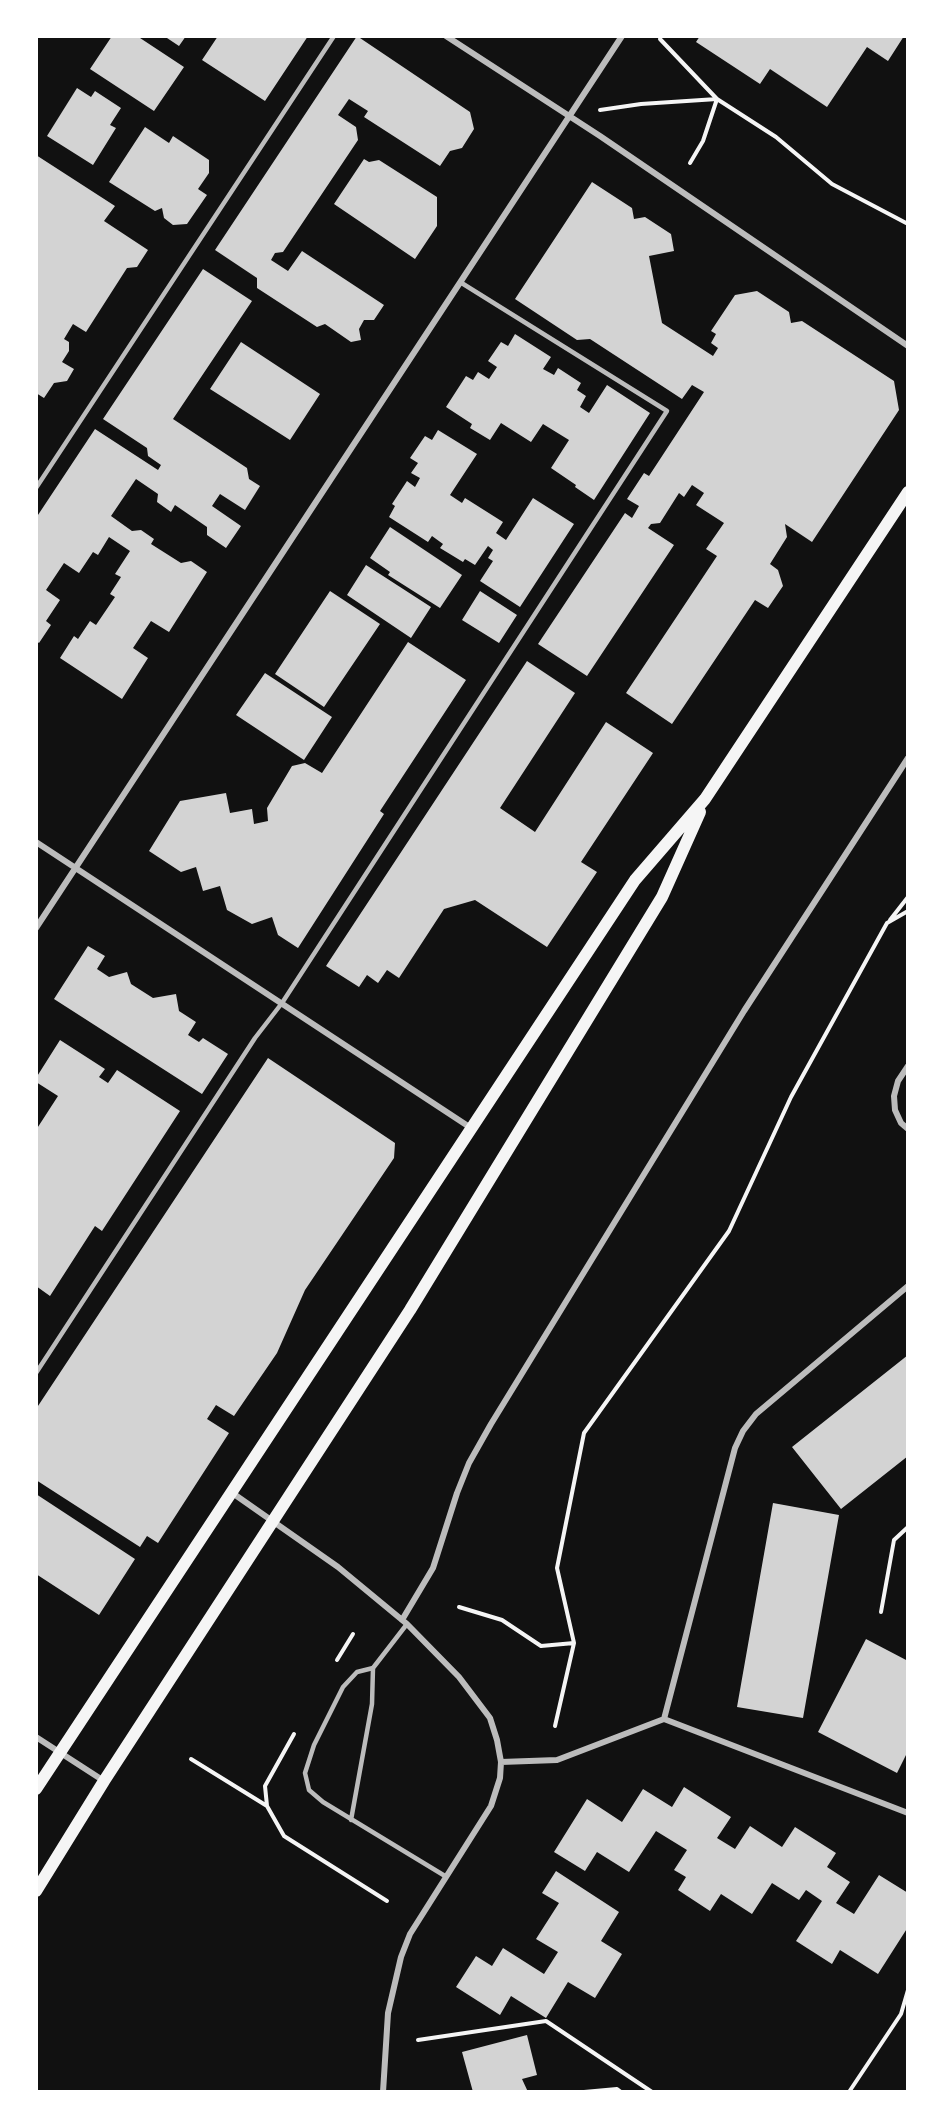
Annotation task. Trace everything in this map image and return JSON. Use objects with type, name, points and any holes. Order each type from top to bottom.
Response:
[{"type":"main road","points":[[36,1789],[635,880],[705,800],[908,492]]},
{"type":"main road","points":[[36,1891],[104,1781],[410,1310],[662,897],[705,800]]},
{"type":"street","points":[[446,36],[569,116],[908,346]]},
{"type":"street","points":[[36,928],[622,36]]},
{"type":"street","points":[[405,1622],[433,1568],[469,1463],[491,1424],[744,1011],[908,758]]},
{"type":"street","points":[[36,842],[471,1128]]},
{"type":"street","points":[[908,1066],[898,1081],[894,1096],[895,1110],[901,1123],[908,1129]]},
{"type":"street","points":[[664,1719],[735,1448],[743,1431],[756,1414],[908,1286]]},
{"type":"street","points":[[231,1491],[338,1567],[405,1622],[459,1677],[490,1718],[501,1762],[500,1778],[491,1806],[445,1876],[411,1934],[397,1972],[388,2013],[383,2092]]},
{"type":"street","points":[[501,1762],[557,1760],[664,1719],[908,1813]]},
{"type":"street","points":[[36,1737],[104,1781]]},
{"type":"lane","points":[[36,488],[334,36]]},
{"type":"lane","points":[[36,1373],[255,1038],[282,1003],[667,411],[460,282]]},
{"type":"lane","points":[[351,1820],[372,1704],[373,1668],[405,1622]]},
{"type":"lane","points":[[373,1668],[357,1672],[343,1687],[314,1744],[305,1773],[309,1790],[351,1820],[445,1876]]},
{"type":"path","points":[[660,39],[717,99],[776,137],[832,184],[908,224]]},
{"type":"path","points":[[619,106],[717,99]]},
{"type":"path","points":[[690,163],[703,141],[717,99]]},
{"type":"path","points":[[555,1726],[574,1643],[557,1568],[584,1433],[729,1231],[791,1096],[887,923],[908,897]]},
{"type":"path","points":[[887,923],[908,911]]},
{"type":"path","points":[[881,1612],[894,1540],[908,1527]]},
{"type":"path","points":[[459,1607],[502,1620],[541,1646],[574,1643]]},
{"type":"path","points":[[191,1759],[267,1806]]},
{"type":"path","points":[[849,2092],[902,2014],[908,1990]]},
{"type":"path","points":[[418,2040],[546,2020],[649,2091]]},
{"type":"path","points":[[584,2092],[617,2089],[621,2092]]},
{"type":"building","points":[[112,36],[137,36],[184,67],[154,111],[90,69]]},
{"type":"building","points":[[164,36],[186,36],[179,46]]},
{"type":"building","points":[[218,36],[308,36],[265,101],[202,60]]},
{"type":"building","points":[[357,36],[470,112],[474,129],[462,148],[450,151],[440,166],[364,117],[368,111],[349,99],[338,115],[356,127],[358,140],[283,252],[275,253],[271,260],[288,271],[302,251],[384,305],[374,320],[364,320],[359,329],[361,340],[351,342],[325,324],[317,327],[257,288],[257,278],[215,250]]},
{"type":"building","points":[[700,36],[904,36],[888,61],[867,47],[827,107],[770,69],[760,84],[696,42]]},
{"type":"building","points":[[77,88],[91,97],[95,91],[121,108],[110,125],[116,128],[93,165],[47,136]]},
{"type":"building","points":[[145,127],[169,143],[173,136],[209,160],[209,173],[198,189],[207,195],[187,224],[173,225],[164,218],[162,208],[155,211],[109,182]]},
{"type":"building","points":[[36,155],[115,206],[104,221],[148,250],[137,267],[127,268],[86,332],[73,324],[64,339],[69,342],[69,351],[62,362],[74,369],[67,381],[54,383],[44,398],[36,393]]},
{"type":"building","points":[[364,159],[369,162],[379,160],[437,197],[437,226],[415,259],[334,204]]},
{"type":"building","points":[[592,182],[632,208],[634,219],[645,217],[671,234],[674,251],[649,256],[662,323],[713,356],[718,348],[711,343],[716,334],[711,331],[735,295],[757,291],[789,312],[791,323],[802,321],[894,381],[899,410],[812,542],[785,524],[787,537],[770,564],[778,570],[783,586],[768,608],[755,600],[672,724],[626,693],[717,556],[706,549],[724,523],[696,505],[704,493],[692,485],[684,497],[679,493],[660,523],[651,524],[648,528],[674,545],[587,676],[538,644],[625,513],[632,518],[639,506],[627,499],[644,473],[649,476],[704,392],[692,385],[682,399],[590,339],[577,340],[515,299]]},
{"type":"building","points":[[203,269],[252,301],[173,419],[247,468],[249,479],[260,486],[245,510],[220,494],[212,506],[241,526],[226,548],[207,535],[207,527],[175,505],[171,512],[157,502],[158,494],[136,479],[111,516],[132,531],[141,530],[154,539],[151,544],[181,563],[191,561],[207,572],[169,632],[151,621],[133,648],[148,658],[122,699],[60,658],[74,636],[78,639],[90,621],[96,625],[115,597],[110,594],[121,577],[115,574],[130,551],[109,537],[98,555],[93,552],[79,573],[64,563],[46,590],[60,600],[46,621],[51,625],[39,643],[36,641],[36,518],[95,429],[158,470],[161,465],[148,456],[147,448],[103,419]]},
{"type":"building","points":[[515,334],[551,357],[543,369],[554,375],[558,368],[581,383],[577,390],[586,396],[580,407],[589,413],[607,385],[650,413],[594,500],[551,468],[569,440],[543,424],[531,442],[501,423],[490,440],[470,428],[472,424],[446,407],[466,376],[473,380],[478,372],[489,379],[497,367],[488,361],[501,342],[508,346]]},
{"type":"building","points":[[241,342],[320,394],[290,440],[210,389]]},
{"type":"building","points":[[438,430],[477,454],[450,495],[462,503],[465,498],[503,522],[496,533],[506,540],[533,498],[574,524],[520,607],[480,581],[493,561],[488,558],[493,550],[488,546],[475,565],[465,559],[463,562],[440,548],[443,544],[432,536],[428,542],[389,517],[395,506],[392,504],[407,481],[415,487],[420,478],[411,473],[418,463],[410,458],[425,436],[432,440]]},
{"type":"building","points":[[390,527],[462,575],[440,608],[388,575],[390,572],[370,558]]},
{"type":"building","points":[[366,565],[431,607],[411,638],[347,595]]},
{"type":"building","points":[[330,591],[380,624],[324,707],[275,674]]},
{"type":"building","points":[[480,591],[517,615],[499,643],[462,620]]},
{"type":"building","points":[[408,642],[466,680],[380,811],[384,814],[298,948],[278,935],[272,917],[252,924],[227,910],[220,886],[203,891],[196,867],[181,872],[149,851],[180,801],[226,793],[230,813],[252,809],[254,824],[268,821],[267,808],[292,766],[305,763],[322,773]]},
{"type":"building","points":[[527,661],[575,693],[500,808],[535,832],[606,722],[653,753],[581,862],[597,872],[547,947],[475,900],[444,909],[399,978],[387,970],[378,983],[367,975],[359,987],[326,966]]},
{"type":"building","points":[[265,673],[332,717],[304,760],[236,715]]},
{"type":"building","points":[[88,946],[105,956],[97,969],[109,977],[127,972],[131,984],[153,998],[176,994],[179,1011],[196,1022],[188,1035],[199,1042],[203,1038],[228,1054],[202,1094],[54,999]]},
{"type":"building","points":[[60,1040],[105,1069],[99,1077],[108,1083],[117,1070],[180,1111],[102,1231],[95,1226],[50,1296],[36,1286],[36,1130],[58,1096],[36,1082],[36,1078]]},
{"type":"building","points":[[268,1058],[395,1143],[394,1158],[305,1290],[277,1353],[234,1416],[216,1405],[207,1419],[229,1433],[158,1543],[147,1536],[140,1547],[36,1480],[36,1409]]},
{"type":"building","points":[[908,1355],[908,1456],[841,1509],[792,1447]]},
{"type":"building","points":[[36,1494],[135,1559],[99,1615],[36,1574]]},
{"type":"building","points":[[773,1503],[839,1515],[803,1718],[737,1707]]},
{"type":"building","points":[[866,1639],[908,1661],[908,1751],[897,1773],[818,1732]]},
{"type":"building","points":[[684,1787],[731,1817],[717,1838],[735,1849],[750,1826],[782,1847],[795,1827],[836,1853],[827,1867],[850,1882],[836,1903],[854,1914],[879,1875],[908,1893],[908,1927],[878,1974],[840,1950],[832,1964],[796,1941],[822,1901],[806,1890],[799,1900],[772,1883],[752,1914],[721,1894],[710,1911],[678,1890],[686,1877],[674,1870],[687,1850],[656,1831],[629,1872],[597,1852],[585,1871],[554,1852],[587,1799],[622,1822],[643,1789],[672,1807]]},
{"type":"building","points":[[556,1871],[619,1912],[601,1941],[622,1954],[595,1998],[568,1982],[546,2018],[511,1996],[500,2015],[456,1987],[476,1956],[492,1966],[503,1948],[544,1974],[558,1952],[536,1939],[559,1903],[542,1893]]},
{"type":"building","points":[[527,2035],[537,2075],[522,2079],[528,2092],[473,2092],[462,2052]]}]
